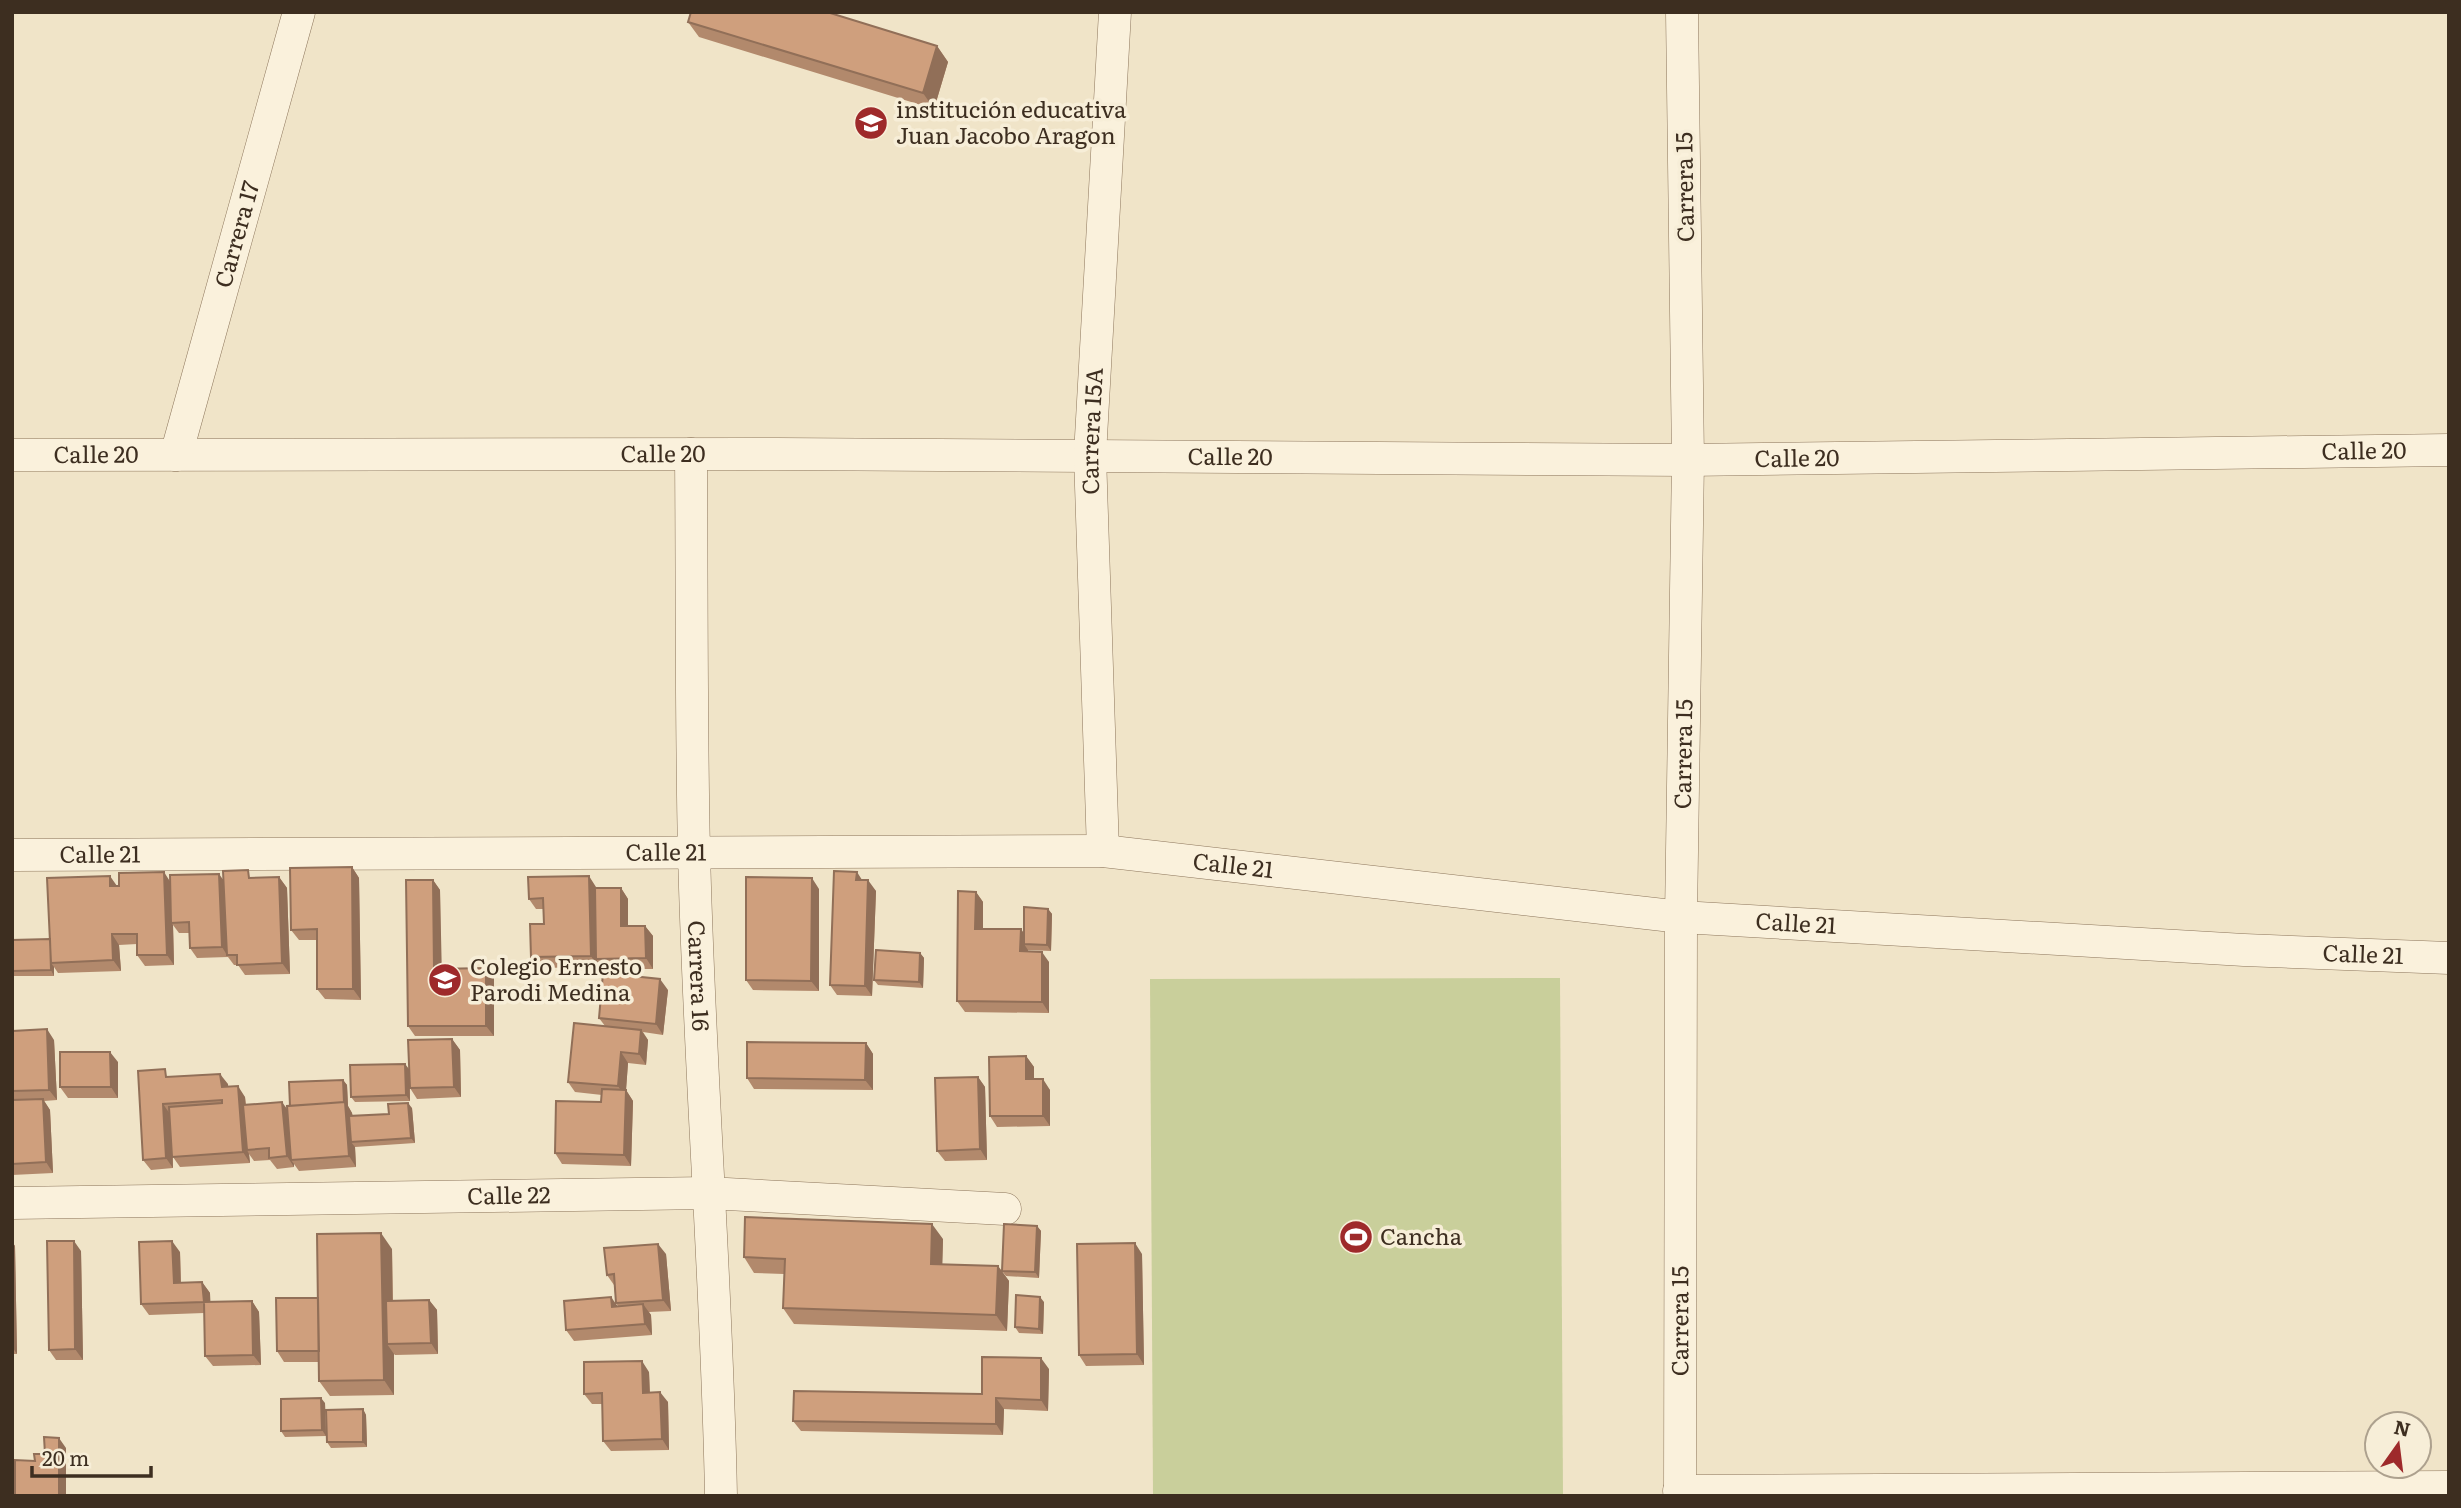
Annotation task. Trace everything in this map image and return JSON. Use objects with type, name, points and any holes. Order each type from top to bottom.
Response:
[{"type":"street","name":"Carrera 17","points":[[176,454],[299,12]]},
{"type":"street","name":"Carrera 15A","points":[[1103,851],[1090,455],[1115,12]]},
{"type":"street","name":"Carrera 15","points":[[1680,1494],[1681,917],[1688,460],[1682,12]]},
{"type":"street","name":"Calle 20","points":[[12,455],[1090,455],[1688,460],[2449,450]]},
{"type":"street","name":"Carrera 16","points":[[691,454],[694,852],[718,1363],[720,1496]]},
{"type":"street","name":"Calle 21","points":[[12,855],[1103,851],[1681,917],[2230,950],[2449,958]]},
{"type":"street","name":"Calle 22","points":[[12,1203],[708,1194],[1006,1209]]},
{"type":"street","points":[[1680,1494],[2449,1488]]},
{"type":"green space","name":"Cancha","points":[[1560,978],[1563,1496],[1153,1496],[1150,979]]},
{"type":"building","points":[[691,12],[827,12],[937,46],[923,93],[688,22]]},
{"type":"building","points":[[352,867],[353,989],[317,989],[317,929],[291,930],[290,868]]},
{"type":"building","points":[[248,870],[249,878],[279,877],[282,963],[237,965],[237,955],[227,955],[223,871]]},
{"type":"building","points":[[834,871],[857,872],[856,880],[868,880],[865,986],[830,985]]},
{"type":"building","points":[[164,872],[167,955],[137,955],[137,934],[112,934],[113,960],[51,963],[47,878],[110,876],[110,886],[119,886],[119,873]]},
{"type":"building","points":[[219,874],[222,947],[190,948],[189,922],[171,923],[170,875]]},
{"type":"building","points":[[589,876],[591,956],[531,957],[530,924],[544,924],[543,898],[529,899],[528,877]]},
{"type":"building","points":[[746,877],[812,878],[811,981],[746,980]]},
{"type":"building","points":[[406,880],[433,880],[434,969],[486,968],[486,1026],[408,1026]]},
{"type":"building","points":[[595,888],[621,888],[621,926],[645,926],[646,958],[596,959]]},
{"type":"building","points":[[958,891],[976,892],[975,929],[1021,929],[1020,951],[1042,952],[1042,1002],[957,1001]]},
{"type":"building","points":[[1024,907],[1048,909],[1047,945],[1024,944]]},
{"type":"building","points":[[50,939],[51,970],[12,971],[12,940]]},
{"type":"building","points":[[876,950],[920,953],[919,982],[874,980]]},
{"type":"building","points":[[603,973],[660,979],[656,1024],[599,1018]]},
{"type":"building","points":[[574,1023],[641,1030],[639,1054],[621,1052],[618,1086],[568,1082]]},
{"type":"building","points":[[47,1029],[49,1090],[12,1091],[13,1031]]},
{"type":"building","points":[[452,1039],[454,1087],[410,1088],[408,1040]]},
{"type":"building","points":[[747,1042],[866,1043],[865,1080],[747,1078]]},
{"type":"building","points":[[60,1052],[110,1052],[111,1087],[60,1087]]},
{"type":"building","points":[[1026,1056],[1026,1079],[1043,1079],[1043,1116],[990,1116],[989,1057]]},
{"type":"building","points":[[405,1064],[406,1095],[351,1097],[350,1065]]},
{"type":"building","points":[[165,1069],[166,1077],[220,1074],[222,1087],[238,1086],[243,1152],[172,1157],[169,1107],[222,1103],[222,1100],[163,1104],[166,1158],[143,1160],[138,1071]]},
{"type":"building","points":[[978,1077],[980,1149],[937,1151],[935,1078]]},
{"type":"building","points":[[343,1080],[344,1102],[290,1106],[289,1082]]},
{"type":"building","points":[[602,1089],[626,1090],[624,1155],[555,1153],[556,1101],[601,1102]]},
{"type":"building","points":[[43,1099],[46,1162],[12,1164],[12,1100]]},
{"type":"building","points":[[282,1102],[287,1156],[269,1158],[269,1148],[247,1150],[243,1105]]},
{"type":"building","points":[[345,1102],[349,1156],[291,1160],[287,1106]]},
{"type":"building","points":[[408,1103],[411,1138],[351,1142],[349,1116],[389,1114],[388,1104]]},
{"type":"building","points":[[745,1217],[932,1224],[931,1264],[998,1266],[996,1315],[783,1308],[785,1259],[744,1257]]},
{"type":"building","points":[[1004,1224],[1037,1226],[1035,1272],[1002,1271]]},
{"type":"building","points":[[381,1233],[384,1380],[319,1381],[317,1234]]},
{"type":"building","points":[[47,1241],[74,1241],[75,1349],[49,1350]]},
{"type":"building","points":[[172,1241],[174,1283],[202,1282],[204,1302],[141,1304],[139,1242]]},
{"type":"building","points":[[1135,1243],[1137,1354],[1079,1355],[1077,1244]]},
{"type":"building","points":[[658,1244],[663,1300],[616,1303],[614,1274],[607,1275],[604,1248]]},
{"type":"building","points":[[1016,1295],[1040,1297],[1039,1329],[1015,1327]]},
{"type":"building","points":[[611,1297],[612,1307],[643,1304],[645,1324],[566,1330],[564,1301]]},
{"type":"building","points":[[276,1298],[318,1298],[319,1351],[277,1351]]},
{"type":"building","points":[[429,1300],[431,1343],[387,1344],[386,1301]]},
{"type":"building","points":[[252,1301],[253,1355],[205,1356],[204,1302]]},
{"type":"building","points":[[12,1312],[13,1348],[12,1349]]},
{"type":"building","points":[[982,1357],[1041,1358],[1041,1400],[996,1398],[996,1424],[793,1421],[794,1391],[982,1394]]},
{"type":"building","points":[[642,1361],[643,1393],[660,1392],[662,1439],[603,1441],[602,1393],[584,1394],[584,1362]]},
{"type":"building","points":[[321,1398],[322,1430],[281,1431],[281,1399]]},
{"type":"building","points":[[363,1409],[363,1442],[327,1442],[326,1410]]},
{"type":"building","points":[[44,1437],[59,1438],[59,1496],[15,1496],[15,1460],[35,1461],[34,1454],[45,1454]]},
{"type":"place","name":"institución educativa Juan Jacobo Aragon","points":[[871,123]]},
{"type":"place","name":"Colegio Ernesto Parodi Medina","points":[[445,980]]},
{"type":"place","name":"Cancha","points":[[1356,1237]]}]
